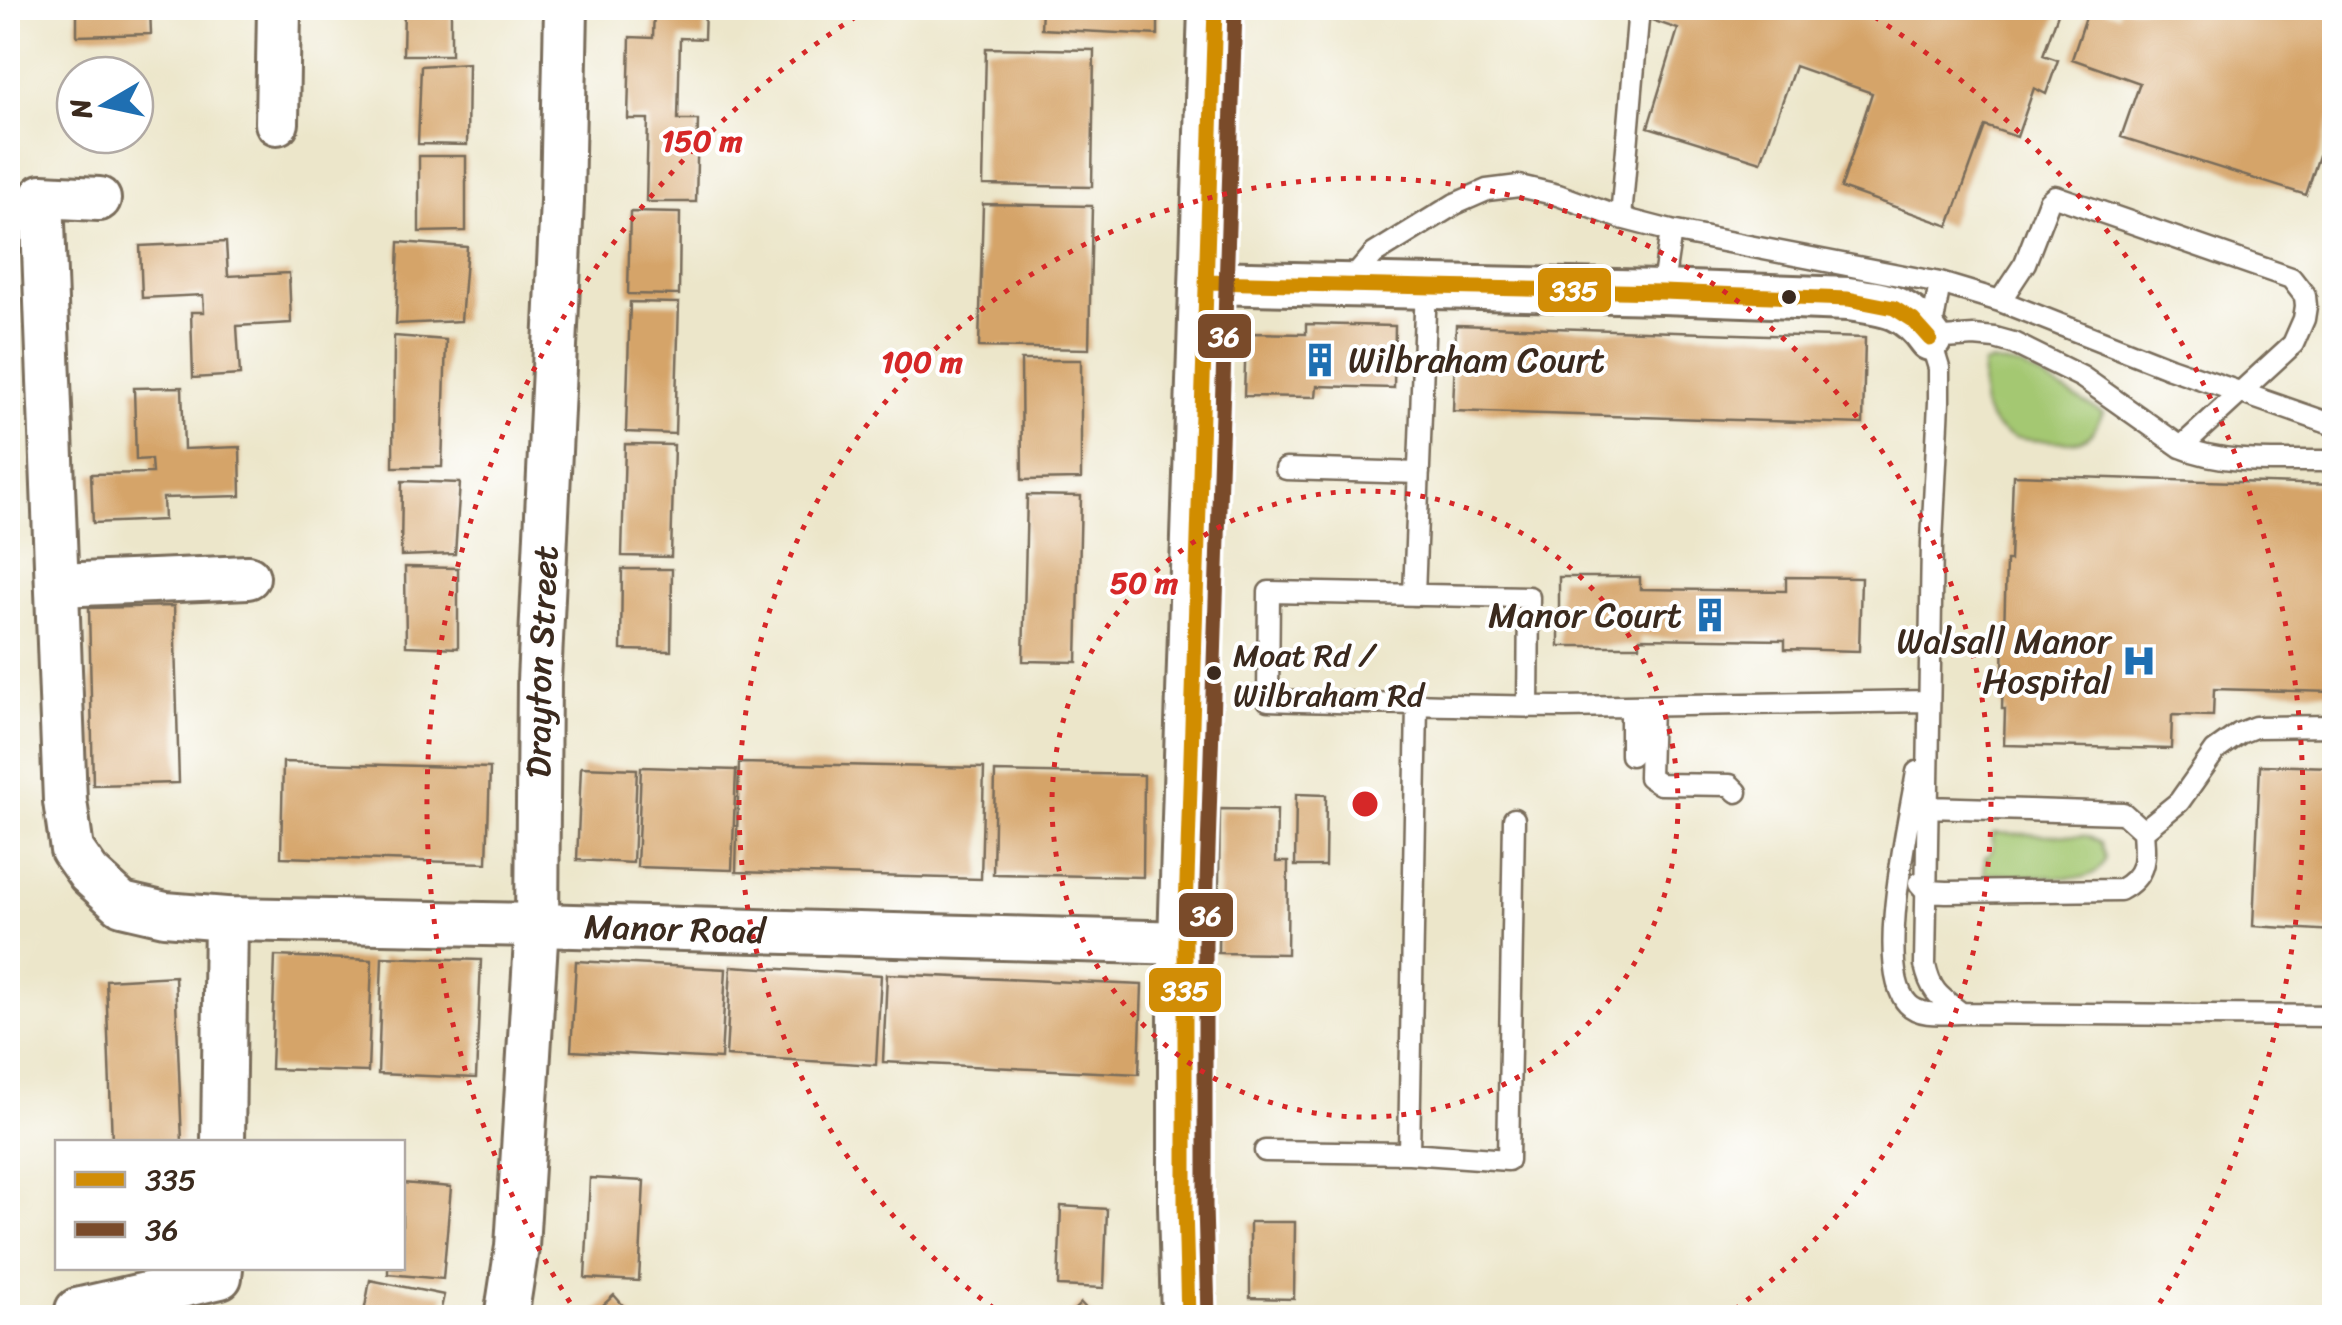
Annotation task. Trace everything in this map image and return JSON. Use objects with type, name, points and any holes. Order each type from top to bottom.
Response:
[{"type":"street","points":[[276,123],[278,8]]},
{"type":"street","name":"Drayton Street","points":[[506,1318],[516,1247],[538,925],[539,681],[561,220],[566,8]]},
{"type":"street","points":[[1188,1318],[1185,944],[1215,8]]},
{"type":"street","name":"Manor Road","points":[[99,199],[42,196],[65,801],[72,850],[89,874],[122,904],[165,914],[226,919],[1185,944]]},
{"type":"street","points":[[1206,282],[1848,299],[1905,312],[1930,339]]},
{"type":"street","points":[[58,585],[248,577]]},
{"type":"street","points":[[222,1140],[226,919]]},
{"type":"street","points":[[77,1310],[220,1277],[220,1270]]},
{"type":"lane","points":[[1621,218],[1639,8]]},
{"type":"lane","points":[[1348,284],[1374,254],[1442,212],[1486,190],[1519,186],[1558,194],[1621,218],[1671,231],[1940,283],[2000,301],[2170,368],[2334,425]]},
{"type":"lane","points":[[2000,301],[2025,263],[2048,200],[2055,196],[2291,278],[2305,296],[2306,306],[2292,344],[2181,447]]},
{"type":"lane","points":[[1662,292],[1671,231]]},
{"type":"lane","points":[[1940,283],[1930,339],[1939,368],[1939,402],[1928,701],[1925,965],[1929,983],[1961,1013]]},
{"type":"lane","points":[[1414,596],[1426,286]]},
{"type":"lane","points":[[1930,339],[1974,336],[2012,343],[2082,377],[2181,447],[2209,457],[2334,461]]},
{"type":"lane","points":[[1286,469],[1419,473]]},
{"type":"lane","points":[[1528,707],[1528,597],[1269,592],[1268,700],[1528,707],[1928,701]]},
{"type":"lane","points":[[1928,701],[1893,924],[1898,986],[1910,1007],[1920,1012],[1961,1013],[2334,1016]]},
{"type":"lane","points":[[1410,1154],[1417,704]]},
{"type":"lane","points":[[1631,755],[1641,706]]},
{"type":"lane","points":[[1641,706],[1650,777],[1660,784],[1730,785],[1737,792]]},
{"type":"lane","points":[[2143,831],[2179,802],[2216,752],[2240,733],[2275,725],[2334,726]]},
{"type":"lane","points":[[1926,891],[2120,890],[2134,883],[2144,862],[2143,831],[2123,813],[1927,807]]},
{"type":"lane","points":[[1264,1151],[1508,1160],[1514,819]]},
{"type":"lane","points":[[1903,861],[1926,891]]},
{"type":"green space","points":[[1983,364],[2023,368],[2103,413],[2091,433],[2077,441],[2010,436],[1995,426],[1984,406]]},
{"type":"green space","points":[[1993,833],[2087,836],[2100,843],[2105,857],[2095,872],[2079,878],[1984,874]]},
{"type":"building","points":[[77,8],[150,8],[151,34],[77,36]]},
{"type":"building","points":[[404,8],[451,8],[451,55],[403,55]]},
{"type":"building","points":[[654,8],[705,8],[704,39],[680,38],[678,120],[698,120],[696,202],[646,202],[648,119],[628,119],[630,37],[653,38]]},
{"type":"building","points":[[1042,8],[1158,8],[1158,35],[1041,29]]},
{"type":"building","points":[[1632,8],[2060,8],[2043,55],[2058,60],[2046,94],[2034,88],[2017,137],[1985,126],[1949,226],[1841,188],[1872,93],[1795,66],[1761,162],[1648,127],[1678,29],[1631,13]]},
{"type":"building","points":[[2070,8],[2097,8],[2118,15],[2120,8],[2334,8],[2334,110],[2306,195],[2121,137],[2140,83],[2072,59],[2087,14]]},
{"type":"building","points":[[986,48],[1094,50],[1092,187],[983,185]]},
{"type":"building","points":[[468,63],[467,145],[418,144],[421,66]]},
{"type":"building","points":[[419,156],[466,156],[466,231],[419,232]]},
{"type":"building","points":[[983,204],[1092,206],[1089,349],[979,347]]},
{"type":"building","points":[[630,212],[680,213],[679,295],[628,294]]},
{"type":"building","points":[[226,242],[228,276],[289,273],[291,323],[237,326],[240,375],[193,378],[191,312],[204,312],[203,295],[142,298],[140,246]]},
{"type":"building","points":[[399,242],[467,247],[461,321],[396,324]]},
{"type":"building","points":[[630,302],[679,303],[675,434],[626,432]]},
{"type":"building","name":"Wilbraham Court","points":[[1306,324],[1395,326],[1394,388],[1317,386],[1316,397],[1244,396],[1246,333],[1306,334]]},
{"type":"building","points":[[1456,325],[1865,338],[1863,424],[1453,411]]},
{"type":"building","points":[[394,336],[446,340],[442,467],[393,467]]},
{"type":"building","points":[[1021,360],[1081,360],[1081,479],[1022,480]]},
{"type":"building","points":[[182,387],[184,449],[240,447],[241,496],[163,498],[164,520],[93,523],[91,474],[152,473],[151,459],[136,460],[134,388]]},
{"type":"building","points":[[625,444],[674,445],[671,557],[622,556]]},
{"type":"building","points":[[2013,475],[2334,485],[2334,692],[2214,689],[2213,716],[2172,715],[2171,749],[2004,745],[2006,561],[2010,561]]},
{"type":"building","points":[[402,481],[460,483],[455,554],[401,556]]},
{"type":"building","points":[[1027,495],[1081,496],[1077,662],[1023,661]]},
{"type":"building","points":[[405,567],[458,568],[458,648],[406,646]]},
{"type":"building","points":[[622,569],[672,569],[671,651],[621,650]]},
{"type":"building","name":"Manor Court","points":[[1559,577],[1640,577],[1640,589],[1786,591],[1786,577],[1861,578],[1859,651],[1785,649],[1785,640],[1640,638],[1640,646],[1559,646]]},
{"type":"building","points":[[174,606],[179,783],[93,785],[89,608]]},
{"type":"building","points":[[283,762],[490,768],[487,863],[281,857]]},
{"type":"building","points":[[739,763],[984,768],[981,879],[736,872]]},
{"type":"building","points":[[2260,765],[2334,767],[2334,931],[2253,926]]},
{"type":"building","points":[[581,767],[637,769],[633,863],[577,860]]},
{"type":"building","points":[[641,767],[736,770],[732,870],[637,867]]},
{"type":"building","points":[[995,772],[1144,775],[1143,877],[993,874]]},
{"type":"building","points":[[1296,794],[1326,795],[1325,866],[1295,866]]},
{"type":"building","points":[[1220,809],[1277,810],[1276,862],[1288,862],[1287,954],[1218,953]]},
{"type":"building","points":[[275,956],[372,960],[368,1072],[271,1069]]},
{"type":"building","points":[[382,957],[481,960],[476,1078],[378,1074]]},
{"type":"building","points":[[576,961],[726,969],[721,1059],[571,1051]]},
{"type":"building","points":[[731,966],[881,975],[876,1065],[726,1056]]},
{"type":"building","points":[[887,974],[1142,985],[1139,1074],[883,1062]]},
{"type":"building","points":[[175,976],[182,1140],[112,1140],[106,980]]},
{"type":"building","points":[[590,1178],[644,1181],[639,1281],[585,1278]]},
{"type":"building","points":[[405,1183],[451,1187],[443,1279],[388,1274],[388,1270],[405,1270]]},
{"type":"building","points":[[1061,1206],[1107,1209],[1104,1288],[1058,1286]]},
{"type":"building","points":[[1250,1222],[1295,1222],[1294,1299],[1250,1298]]},
{"type":"building","points":[[370,1280],[444,1295],[439,1318],[363,1318]]},
{"type":"building","points":[[614,1295],[634,1318],[589,1318]]},
{"type":"building","points":[[1081,1303],[1095,1318],[1066,1318]]},
{"type":"transit line","name":"335","points":[[1188,1318],[1185,943],[1215,8]]},
{"type":"transit line","name":"36","points":[[1208,1317],[1205,943],[1235,9]]},
{"type":"transit line","name":"335","points":[[1206,282],[1848,299],[1894,308],[1913,320],[1930,339]]},
{"type":"place","name":"Wilbraham Court","points":[[1320,360]]},
{"type":"place","name":"Manor Court","points":[[1710,615]]},
{"type":"place","name":"Walsall Manor Hospital","points":[[2139,661]]},
{"type":"place","name":"Moat Rd / Wilbraham Rd","points":[[1214,673]]}]
